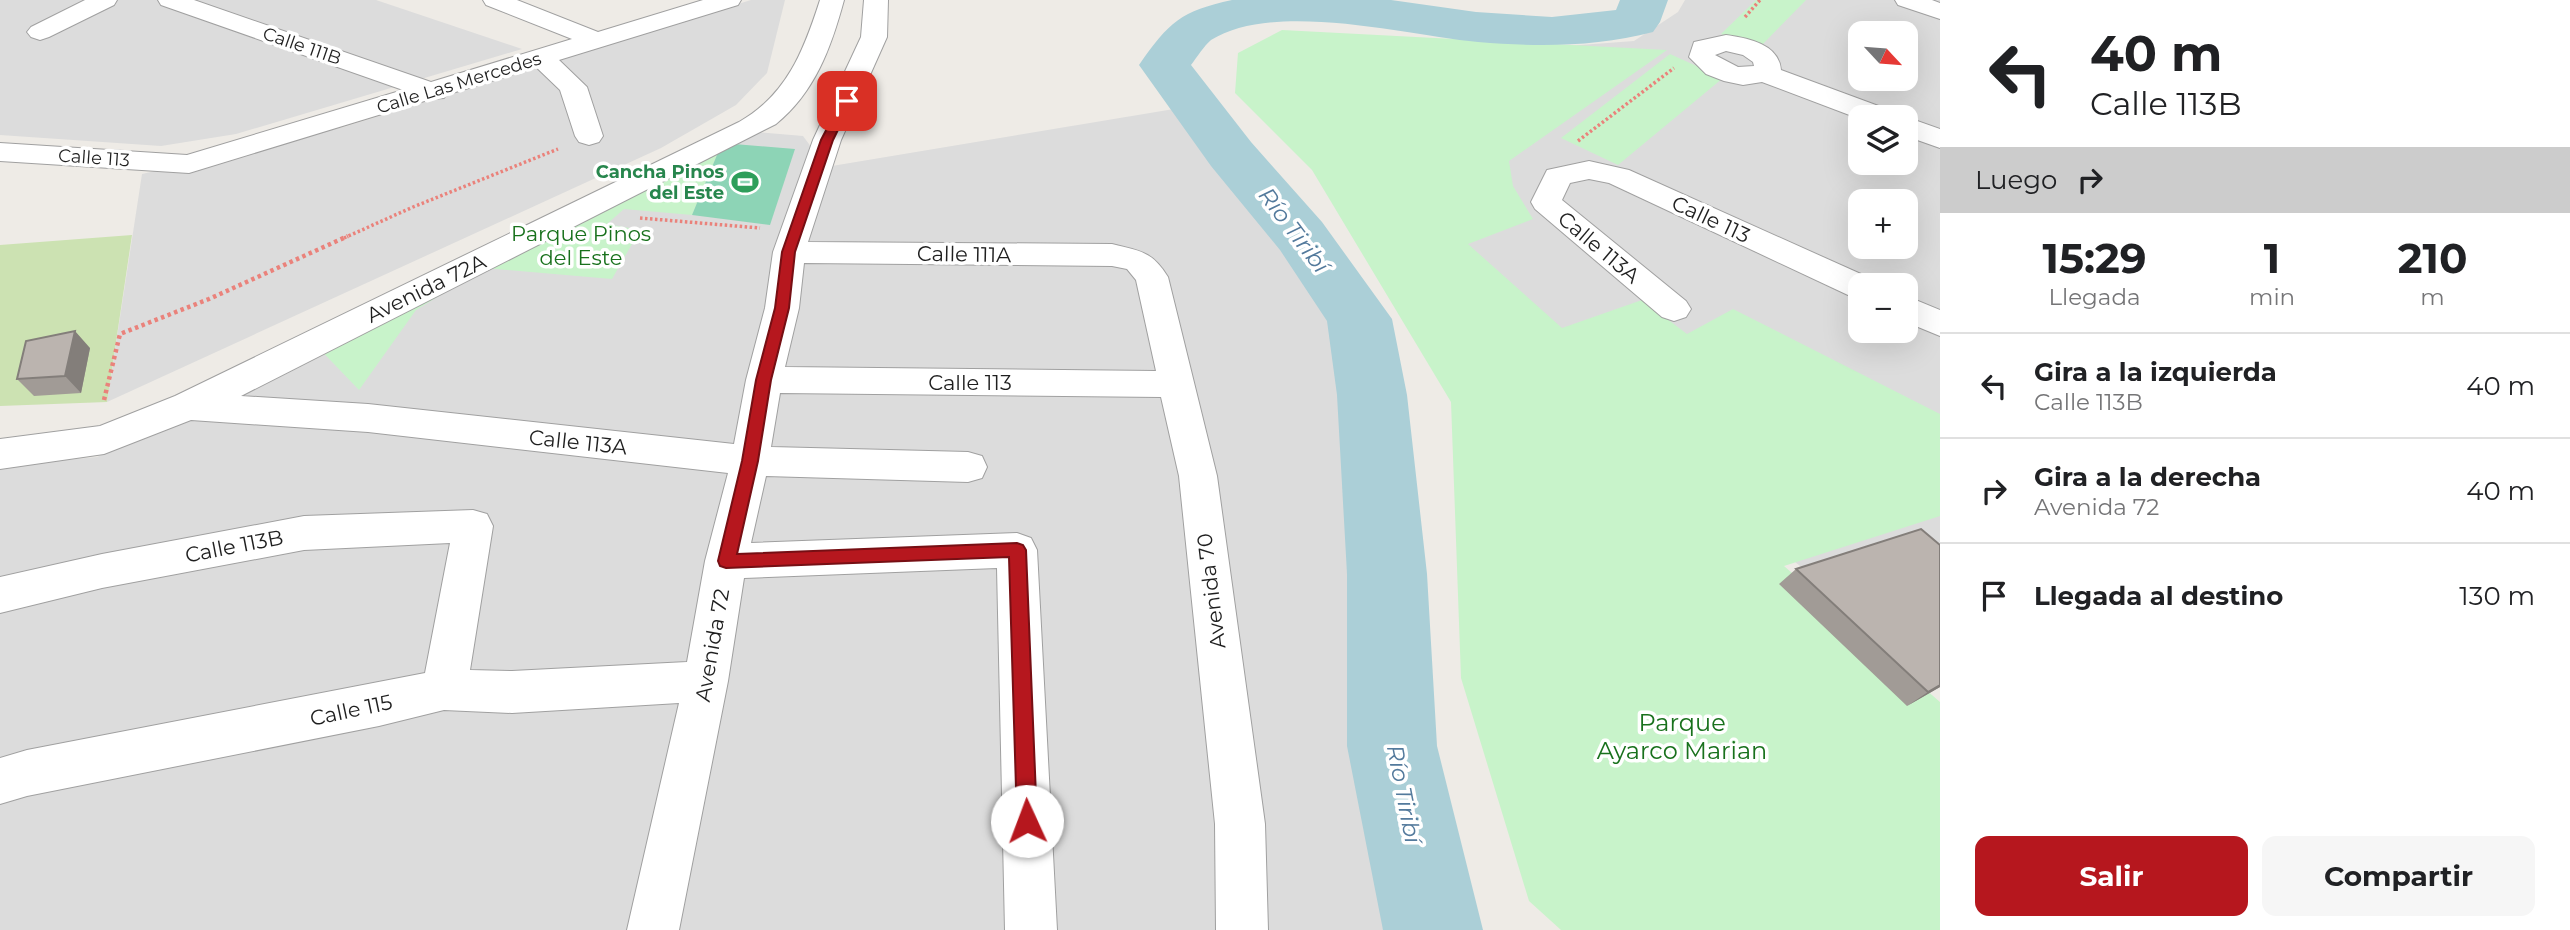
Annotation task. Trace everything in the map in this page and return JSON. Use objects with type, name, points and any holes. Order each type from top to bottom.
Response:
[{"type":"street","points":[[40,32],[105,0]]},
{"type":"street","name":"Calle 111B","points":[[170,0],[434,92]]},
{"type":"street","points":[[495,0],[596,40]]},
{"type":"street","name":"Calle Las Mercedes","points":[[189,164],[434,92],[729,0]]},
{"type":"street","name":"Avenida 72A","points":[[0,454],[104,440],[188,406],[720,143],[767,117],[795,90],[824,30],[832,0]]},
{"type":"street","name":"Avenida 72","points":[[653,930],[706,681],[726,561],[782,308],[792,241],[827,140],[874,37],[876,0]]},
{"type":"street","points":[[1907,0],[1940,11]]},
{"type":"street","points":[[541,58],[573,87],[589,136]]},
{"type":"street","points":[[1764,73],[1850,105]]},
{"type":"street","points":[[1918,131],[1940,139]]},
{"type":"street","name":"Calle 113","points":[[0,152],[189,164]]},
{"type":"street","name":"Calle 113","points":[[1558,176],[1589,170],[1618,176],[1848,281]]},
{"type":"street","name":"Calle 113A","points":[[1558,176],[1546,202],[1674,309]]},
{"type":"street","name":"Calle 111A","points":[[792,241],[1112,255],[1138,261]]},
{"type":"street","name":"Avenida 70","points":[[1138,261],[1152,277],[1198,476],[1240,824],[1242,930]]},
{"type":"street","points":[[1918,314],[1940,324]]},
{"type":"street","name":"Calle 113","points":[[764,380],[1176,384]]},
{"type":"street","name":"Calle 113A","points":[[188,406],[368,418],[750,461],[968,467]]},
{"type":"street","name":"Calle 113B","points":[[0,595],[102,571],[304,533],[472,526],[444,689]]},
{"type":"street","points":[[726,561],[1017,550],[1031,930]]},
{"type":"street","name":"Calle 115","points":[[0,781],[27,773],[379,705],[444,689],[512,692],[706,681]]},
{"type":"path","points":[[1570,147],[1678,65]]},
{"type":"path","points":[[103,404],[120,334],[209,299],[413,207],[589,136]]},
{"type":"path","points":[[634,218],[792,241]]},
{"type":"shaded area","points":[[0,0],[376,0],[522,49],[236,134],[161,146],[0,135]]},
{"type":"shaded area","points":[[751,0],[785,0],[767,73],[736,105],[661,148],[107,402],[142,174],[344,127]]},
{"type":"shaded area","points":[[1685,0],[1940,0],[1940,675],[1690,480],[1404,243],[1513,50],[1634,41],[1678,12]]},
{"type":"shaded area","points":[[1180,108],[1340,326],[1373,867],[1402,930],[0,930],[0,466],[97,457],[270,381],[755,132],[803,136],[826,167]]},
{"type":"green space","points":[[1756,0],[1806,0],[1759,48],[1721,34]]},
{"type":"green space","name":"Parque Ayarco Marian","points":[[1282,30],[1667,50],[1509,161],[1513,186],[1533,219],[1468,244],[1562,328],[1642,300],[1687,334],[1733,309],[1940,414],[1940,516],[1784,566],[1940,702],[1940,930],[1561,930],[1529,901],[1461,678],[1451,402],[1312,170],[1235,93],[1238,53]]},
{"type":"green space","points":[[1670,54],[1723,78],[1618,165],[1561,138]]},
{"type":"green space","name":"Parque Pinos del Este","points":[[722,143],[692,215],[624,209],[607,224],[640,230],[612,279],[485,268],[416,310],[359,390],[310,339]]},
{"type":"green space","name":"Cancha Pinos del Este","points":[[722,143],[795,149],[770,225],[692,215]]},
{"type":"green space","points":[[132,235],[107,402],[0,406],[0,245]]},
{"type":"building","points":[[75,331],[65,376],[17,379],[26,341]]},
{"type":"building","points":[[1921,529],[1940,545],[1940,685],[1928,692],[1796,569]]},
{"type":"waterway","name":"Río Tiribí","points":[[1433,930],[1392,746],[1387,574],[1372,395],[1359,319],[1301,236],[1231,154],[1165,65],[1193,30],[1221,17],[1271,6],[1326,5],[1476,27],[1552,32],[1636,22],[1644,0]]},
{"type":"place","name":"Cancha Pinos del Este","points":[[745,182]]},
{"type":"route","points":[[847,101],[827,140],[789,252],[782,308],[726,561],[1017,550],[1027,821]]}]
